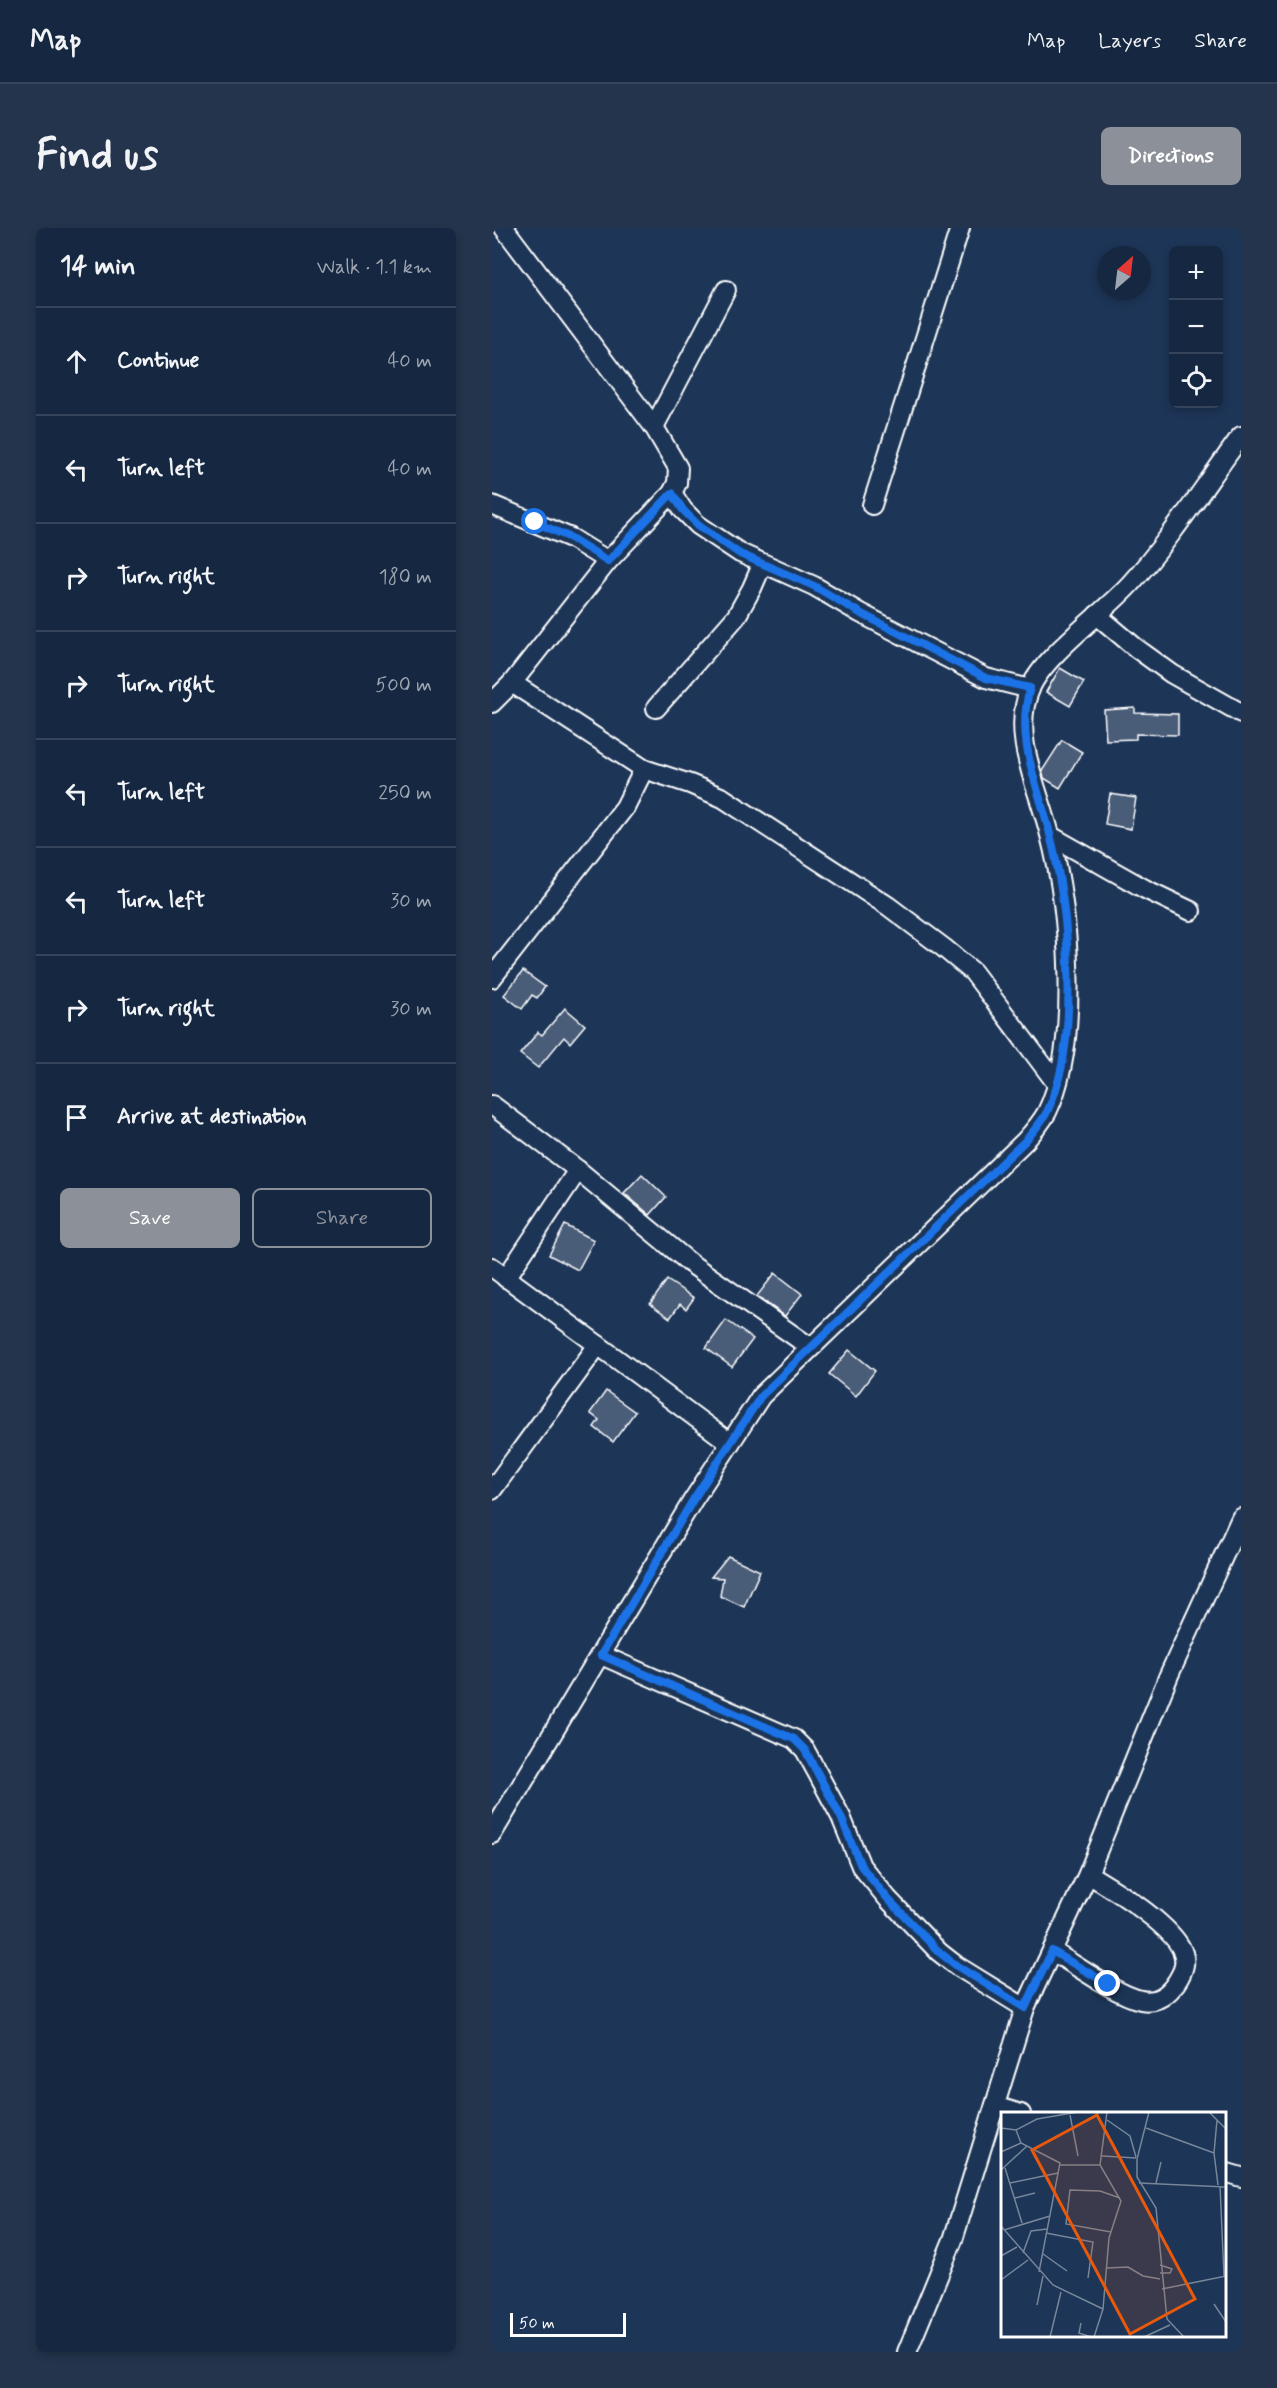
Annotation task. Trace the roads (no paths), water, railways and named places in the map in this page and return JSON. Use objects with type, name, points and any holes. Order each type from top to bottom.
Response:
[{"type":"street","points":[[492,703],[512,683],[608,561],[672,493],[677,483],[678,468],[654,427],[504,228]]},
{"type":"street","points":[[872,505],[960,228]]},
{"type":"street","points":[[654,427],[726,290]]},
{"type":"street","points":[[492,1834],[730,1443],[761,1396],[1025,1141],[1047,1111],[1057,1084],[1064,1053],[1068,954],[1051,836],[1025,746],[1024,716],[1030,688],[1046,666],[1131,583],[1160,548],[1241,436]]},
{"type":"street","points":[[672,493],[683,510],[707,532],[762,565],[814,586],[860,613],[986,678],[1030,688]]},
{"type":"street","points":[[492,505],[571,538],[608,561]]},
{"type":"street","points":[[656,708],[736,617],[762,565]]},
{"type":"street","points":[[1097,615],[1162,667],[1241,713]]},
{"type":"street","points":[[512,683],[644,769],[723,798],[908,920],[973,972],[1057,1084]]},
{"type":"street","points":[[492,978],[625,807],[644,769]]},
{"type":"street","points":[[1051,836],[1134,883],[1191,911]]},
{"type":"street","points":[[492,1105],[578,1170],[690,1263],[810,1347]]},
{"type":"street","points":[[578,1170],[499,1272],[730,1443]]},
{"type":"street","points":[[492,1490],[598,1344]]},
{"type":"street","points":[[907,2352],[953,2240],[1025,2008],[1088,1874],[1168,1675],[1241,1518]]},
{"type":"street","points":[[601,1655],[794,1739],[805,1750],[841,1817],[861,1866],[888,1899],[939,1952],[957,1966],[1025,2008]]},
{"type":"street","points":[[1052,1951],[1108,1984],[1142,2000],[1155,2000],[1165,1995],[1182,1973],[1184,1956],[1176,1942],[1135,1904],[1088,1874]]},
{"type":"street","points":[[995,2106],[1014,2112]]},
{"type":"street","points":[[1226,2173],[1241,2177]]}]
